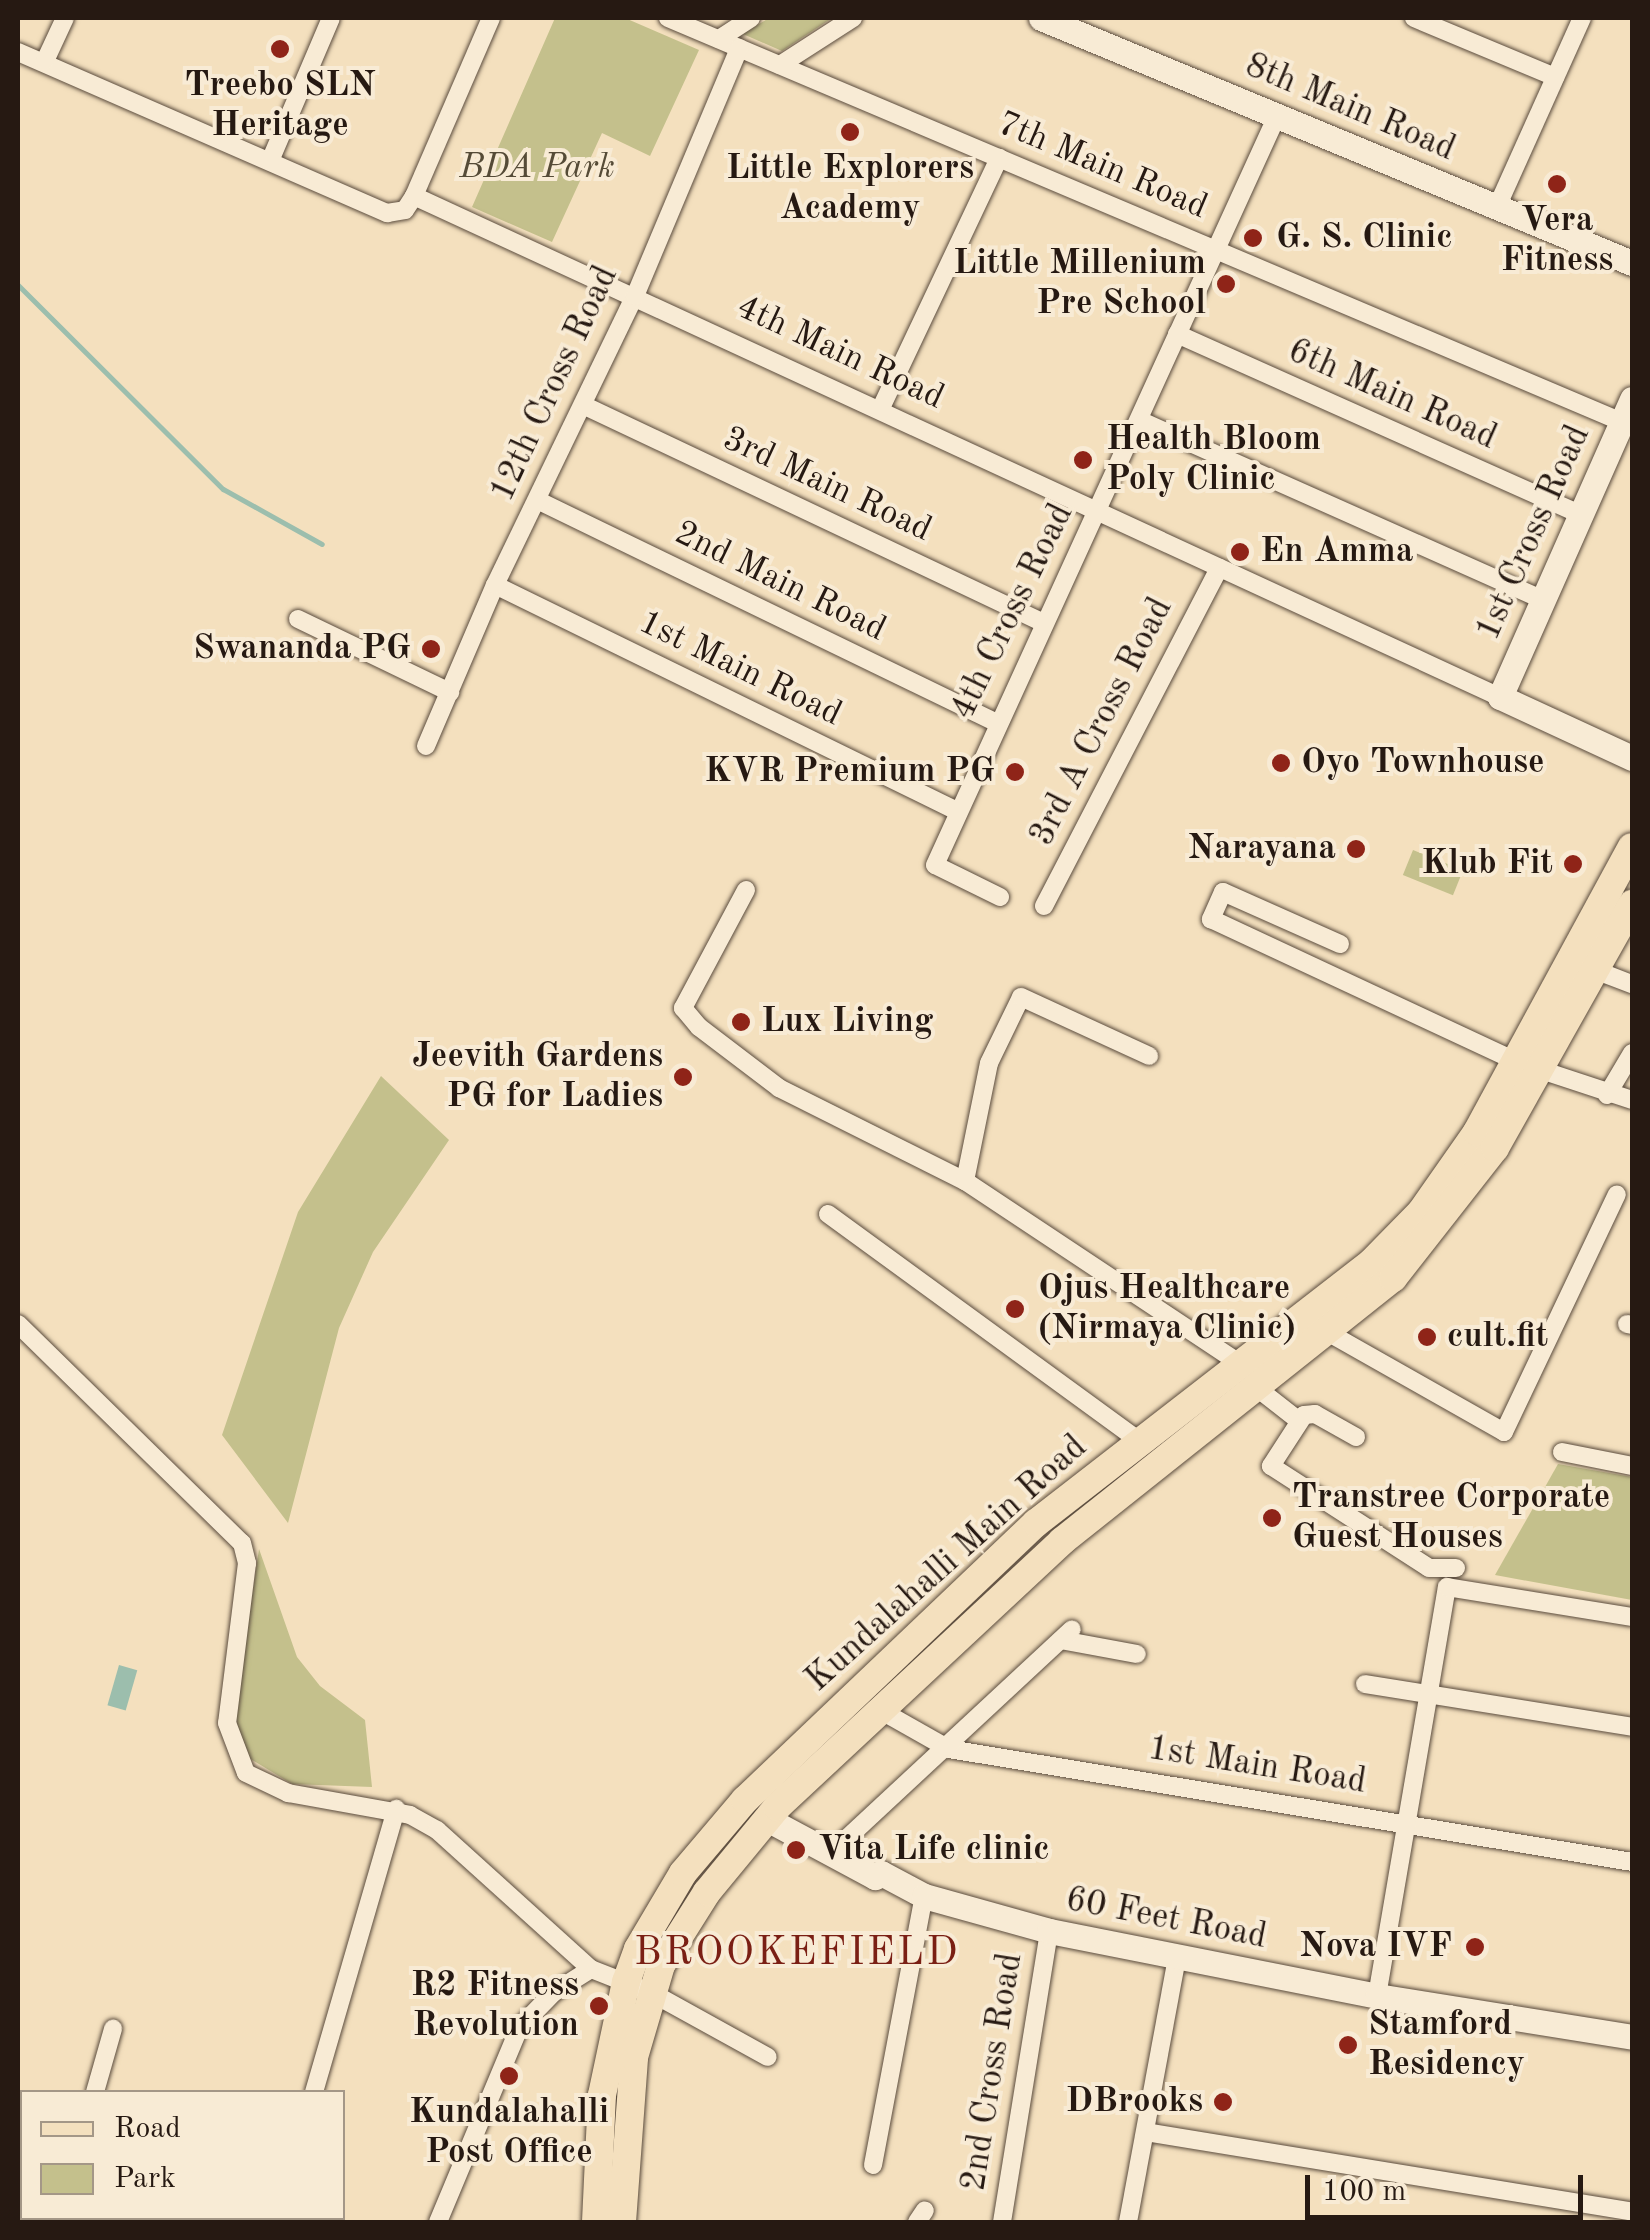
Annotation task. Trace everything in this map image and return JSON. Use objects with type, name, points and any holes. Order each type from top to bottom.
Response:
[{"type":"main road","name":"Kundalahalli Main Road","points":[[622,2222],[639,1988],[706,1892],[772,1813],[1062,1542],[1394,1278],[1445,1220],[1528,1066],[1632,847]]},
{"type":"main road","name":"Kundalahalli Main Road","points":[[596,2222],[602,2095],[676,1884],[745,1800],[1036,1523],[1372,1262],[1421,1212],[1595,970],[1632,904]]},
{"type":"street","points":[[46,62],[65,18]]},
{"type":"street","points":[[270,161],[331,18]]},
{"type":"street","points":[[18,52],[386,212],[405,210],[414,196],[491,18]]},
{"type":"street","name":"7th Main Road","points":[[668,18],[1216,250],[1627,410]]},
{"type":"street","points":[[718,39],[750,18]]},
{"type":"street","points":[[780,65],[853,18]]},
{"type":"street","name":"8th Main Road","points":[[1041,18],[1092,27],[1277,116],[1632,263]]},
{"type":"street","points":[[1497,207],[1582,18]]},
{"type":"street","points":[[1424,19],[1555,77]]},
{"type":"street","name":"12th Cross Road","points":[[426,746],[445,689],[634,296],[740,48]]},
{"type":"street","name":"4th Cross Road","points":[[1000,897],[935,865],[995,722],[1098,510],[1277,116]]},
{"type":"street","points":[[880,410],[999,158]]},
{"type":"street","name":"4th Main Road","points":[[414,196],[1632,758]]},
{"type":"street","name":"6th Main Road","points":[[1177,334],[1580,514]]},
{"type":"street","name":"3rd Main Road","points":[[583,405],[1044,624]]},
{"type":"street","name":"1st Cross Road","points":[[1500,697],[1627,410]]},
{"type":"street","points":[[1139,420],[1543,600]]},
{"type":"street","name":"2nd Main Road","points":[[537,500],[995,722]]},
{"type":"street","name":"3rd A Cross Road","points":[[1044,906],[1219,568]]},
{"type":"street","name":"1st Main Road","points":[[495,585],[957,811]]},
{"type":"street","points":[[298,618],[445,689]]},
{"type":"street","points":[[746,890],[682,1008],[779,1088],[965,1181],[1240,1364]]},
{"type":"street","points":[[1340,944],[1223,892],[1210,919],[1528,1066],[1607,1096],[1632,1100]]},
{"type":"street","points":[[1595,970],[1632,984]]},
{"type":"street","points":[[965,1181],[989,1064],[1021,997],[1149,1056]]},
{"type":"street","points":[[1607,1096],[1632,1052]]},
{"type":"street","points":[[1329,1333],[1504,1432],[1617,1194]]},
{"type":"street","points":[[828,1214],[1140,1442]]},
{"type":"street","points":[[18,1324],[242,1543],[247,1564],[227,1722],[246,1773],[288,1793],[396,1809],[437,1830],[591,1969],[639,1988],[768,2057]]},
{"type":"street","points":[[1258,1388],[1298,1420]]},
{"type":"street","points":[[1356,1437],[1315,1414],[1298,1420],[1271,1466],[1429,1568],[1456,1568]]},
{"type":"street","points":[[1562,1452],[1632,1466]]},
{"type":"street","points":[[1377,1996],[1441,1596],[1447,1588],[1462,1587],[1632,1617]]},
{"type":"street","points":[[834,1849],[949,1749],[1067,1635],[1137,1654]]},
{"type":"street","points":[[1366,1684],[1426,1690],[1632,1727]]},
{"type":"street","name":"1st Main Road","points":[[880,1710],[949,1749],[1632,1862]]},
{"type":"street","points":[[315,2090],[396,1809]]},
{"type":"street","name":"60 Feet Road","points":[[772,1813],[875,1876],[881,1873],[924,1896],[1048,1931],[1377,1996],[1632,2037]]},
{"type":"street","points":[[872,2165],[924,1896]]},
{"type":"street","name":"2nd Cross Road","points":[[1002,2222],[1048,1931]]},
{"type":"street","points":[[1128,2222],[1177,1957]]},
{"type":"street","points":[[438,2222],[519,2028],[553,1993],[591,1969]]},
{"type":"street","points":[[96,2090],[113,2029]]},
{"type":"street","points":[[1146,2132],[1632,2212]]},
{"type":"green space","name":"BDA Park","points":[[555,18],[625,18],[699,50],[650,156],[602,133],[552,242],[472,207]]},
{"type":"green space","points":[[769,18],[832,18],[782,51],[743,34]]},
{"type":"green space","points":[[1413,850],[1463,870],[1453,895],[1403,875]]},
{"type":"green space","points":[[381,1076],[449,1140],[373,1252],[339,1328],[288,1523],[222,1435],[298,1212]]},
{"type":"green space","points":[[1558,1464],[1632,1477],[1632,1600],[1495,1575]]},
{"type":"green space","points":[[259,1549],[297,1657],[320,1686],[365,1720],[372,1787],[292,1784],[249,1758],[234,1718]]},
{"type":"green space","points":[[18,2161],[20,2220],[140,2222],[18,2222]]},
{"type":"shaded area","points":[[119,1665],[137,1670],[126,1711],[107,1705]]},
{"type":"waterway","points":[[18,285],[223,489],[322,544]]},
{"type":"place","name":"Treebo SLN Heritage","points":[[280,49]]},
{"type":"place","name":"Little Explorers Academy","points":[[850,132]]},
{"type":"place","name":"Vera Fitness","points":[[1557,184]]},
{"type":"place","name":"G. S. Clinic","points":[[1253,238]]},
{"type":"place","name":"Little Millenium Pre School","points":[[1226,284]]},
{"type":"place","name":"Health Bloom Poly Clinic","points":[[1083,460]]},
{"type":"place","name":"En Amma","points":[[1240,552]]},
{"type":"place","name":"Swananda PG","points":[[431,649]]},
{"type":"place","name":"Oyo Townhouse","points":[[1281,763]]},
{"type":"place","name":"KVR Premium PG","points":[[1015,772]]},
{"type":"place","name":"Narayana","points":[[1356,849]]},
{"type":"place","name":"Klub Fit","points":[[1573,864]]},
{"type":"place","name":"Lux Living","points":[[741,1022]]},
{"type":"place","name":"Jeevith Gardens PG for Ladies","points":[[683,1077]]},
{"type":"place","name":"Ojus Healthcare (Nirmaya Clinic)","points":[[1015,1309]]},
{"type":"place","name":"cult.fit","points":[[1427,1337]]},
{"type":"place","name":"Transtree Corporate Guest Houses","points":[[1272,1518]]},
{"type":"place","name":"Vita Life clinic","points":[[796,1850]]},
{"type":"place","name":"Nova IVF","points":[[1475,1947]]},
{"type":"place","name":"R2 Fitness Revolution","points":[[599,2006]]},
{"type":"place","name":"Stamford Residency","points":[[1348,2045]]},
{"type":"place","name":"Kundalahalli Post Office","points":[[509,2076]]},
{"type":"place","name":"DBrooks","points":[[1223,2102]]},
{"type":"district","name":"BROOKEFIELD","points":[[797,1954]]}]
